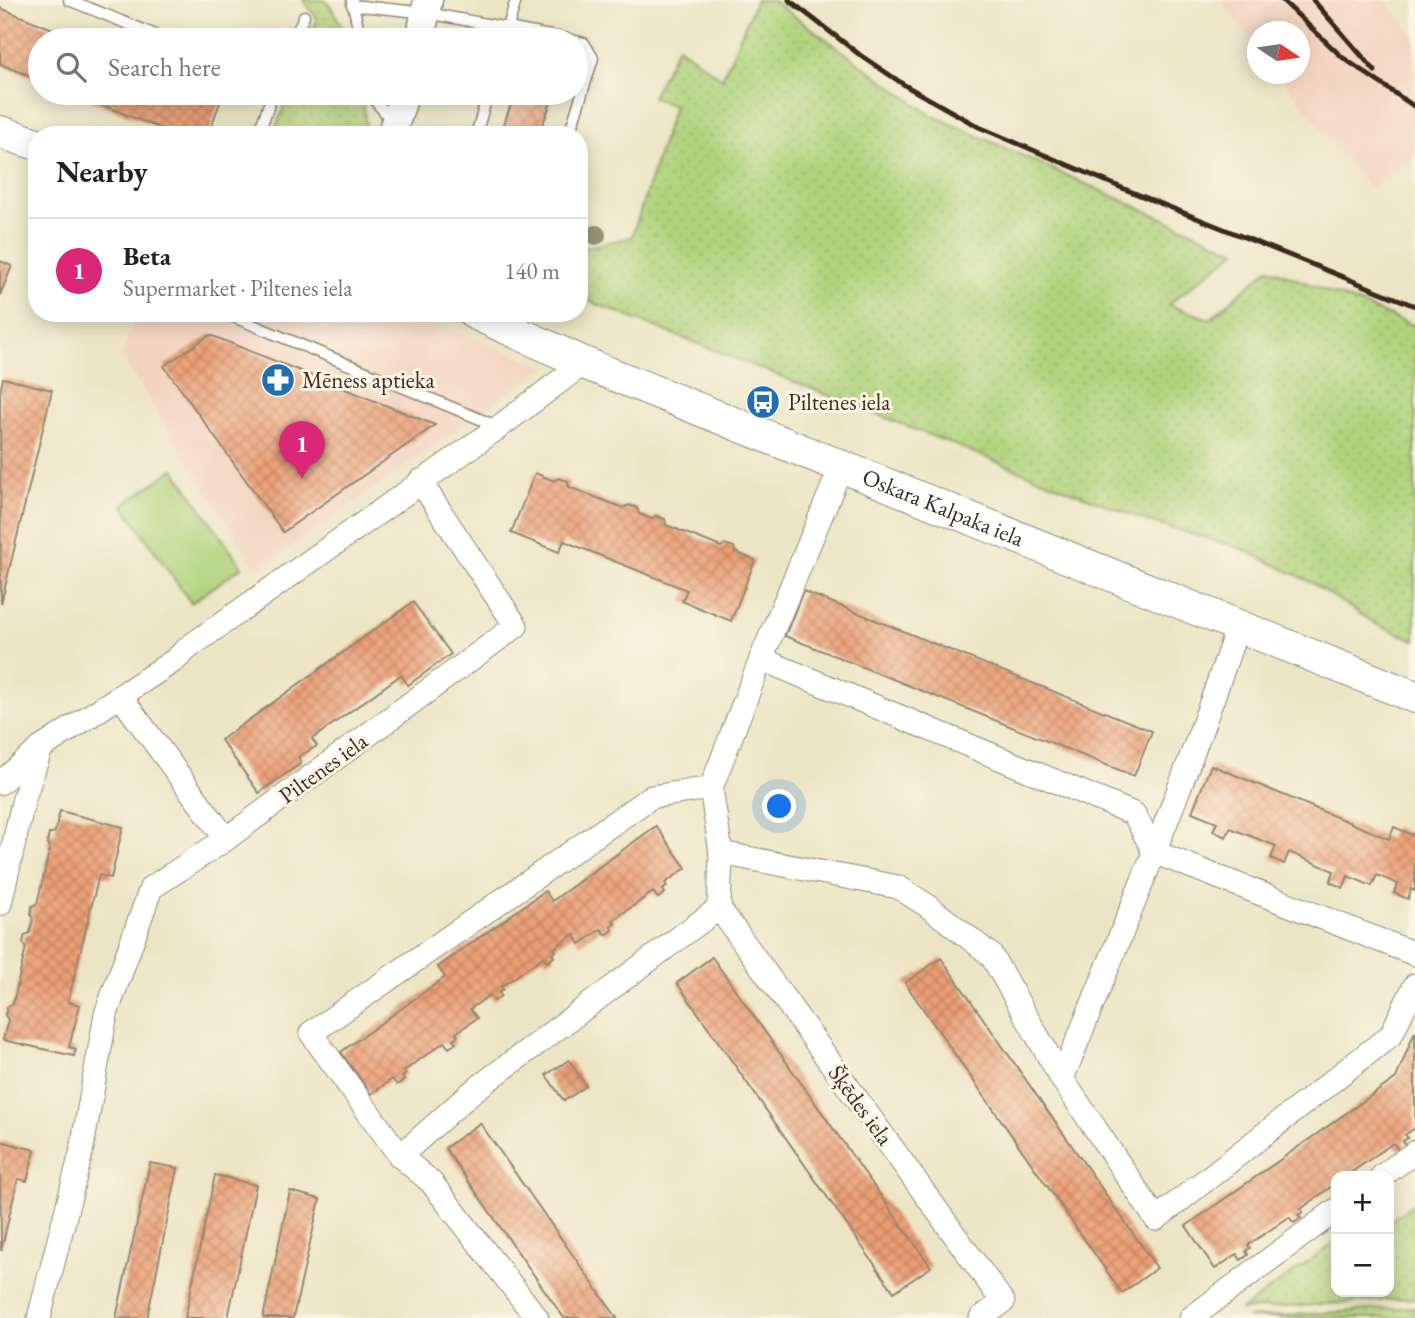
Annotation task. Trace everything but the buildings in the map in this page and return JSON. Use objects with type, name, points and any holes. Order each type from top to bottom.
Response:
[{"type":"main road","points":[[0,132],[28,142]]},
{"type":"main road","name":"Oskara Kalpaka iela","points":[[494,322],[584,363],[1415,696]]},
{"type":"street","points":[[394,126],[401,105]]},
{"type":"street","points":[[0,783],[41,748],[175,660],[189,647],[499,427],[584,363]]},
{"type":"street","points":[[400,1156],[472,1092],[719,908],[721,853],[711,788],[761,659],[842,465]]},
{"type":"street","name":"Piltenes iela","points":[[226,839],[516,626],[420,481]]},
{"type":"street","points":[[1062,1079],[1154,852],[1238,625]]},
{"type":"street","points":[[761,659],[1134,814],[1154,852],[1415,954]]},
{"type":"street","points":[[39,1318],[80,1153],[106,1014],[151,888],[226,839],[121,696]]},
{"type":"street","points":[[0,904],[24,799],[41,748]]},
{"type":"street","points":[[537,1318],[431,1182],[400,1156],[311,1033],[652,797],[711,788]]},
{"type":"street","points":[[721,853],[898,887],[928,906],[991,954],[1062,1079],[1156,1219],[1391,1035],[1415,985]]},
{"type":"street","name":"Šķēdes iela","points":[[719,908],[1009,1310],[981,1318]]},
{"type":"street","points":[[1389,1171],[1415,1152]]},
{"type":"street","points":[[1191,1318],[1331,1214]]},
{"type":"lane","points":[[69,0],[138,28]]},
{"type":"lane","points":[[358,28],[352,2],[425,18],[508,28],[516,0]]},
{"type":"lane","points":[[299,28],[304,16]]},
{"type":"lane","points":[[588,50],[593,58],[588,74]]},
{"type":"lane","points":[[261,126],[269,105]]},
{"type":"lane","points":[[378,105],[391,126]]},
{"type":"lane","points":[[479,126],[485,105]]},
{"type":"lane","points":[[572,126],[578,105]]},
{"type":"lane","points":[[246,322],[499,427]]},
{"type":"shaded area","points":[[1220,0],[1385,0],[1415,37],[1415,156],[1370,190],[1286,84],[1310,84],[1310,21],[1247,21],[1247,34]]},
{"type":"shaded area","points":[[134,322],[434,322],[546,367],[258,570],[121,356]]},
{"type":"green space","points":[[303,0],[324,0],[330,5],[342,28],[314,28],[317,19]]},
{"type":"green space","points":[[756,0],[772,0],[931,115],[1236,251],[1168,305],[1210,319],[1269,268],[1415,326],[1415,640],[1376,624],[1309,581],[1240,548],[1150,522],[588,301],[588,247],[632,237],[674,106],[652,97],[678,46],[722,79]]},
{"type":"green space","points":[[284,105],[363,105],[366,126],[276,126]]},
{"type":"green space","points":[[174,469],[242,567],[191,603],[123,505]]},
{"type":"green space","points":[[1415,1203],[1415,1298],[1241,1310],[1331,1246],[1331,1297],[1394,1297],[1394,1218]]},
{"type":"green space","points":[[1415,1307],[1415,1318],[1247,1318]]},
{"type":"railway","points":[[789,0],[860,55],[906,86],[979,127],[1122,188],[1415,306]]},
{"type":"railway","points":[[1282,0],[1342,57],[1415,107]]},
{"type":"railway","points":[[1313,0],[1375,71]]},
{"type":"place","name":"Mēness aptieka","points":[[278,380]]},
{"type":"place","name":"Piltenes iela","points":[[763,402]]},
{"type":"place","name":"Beta","points":[[302,479]]}]
